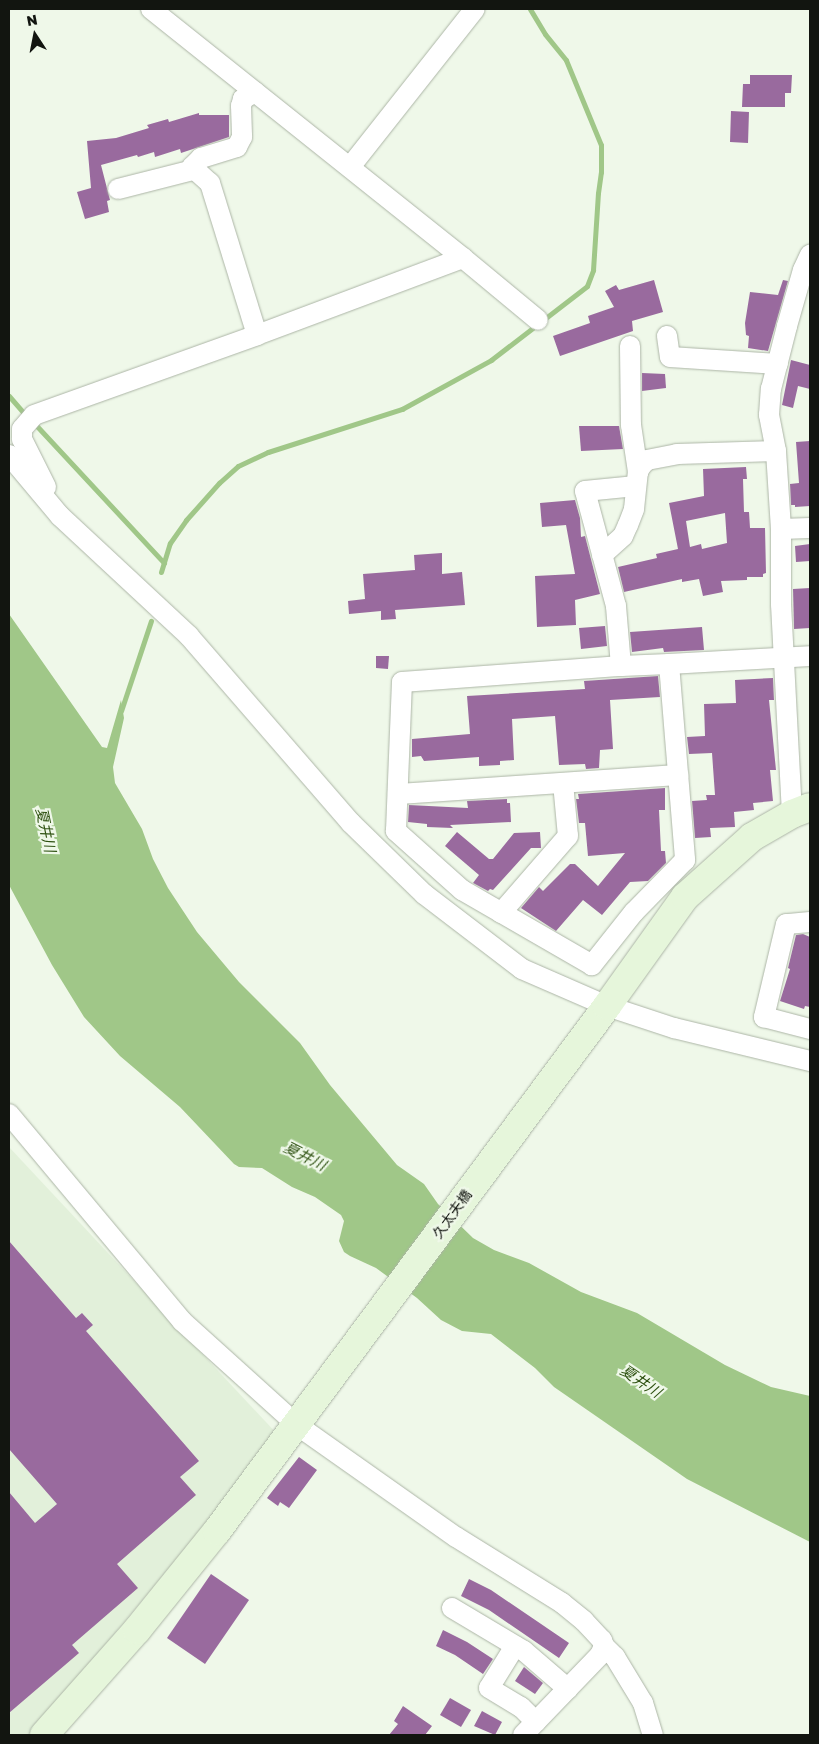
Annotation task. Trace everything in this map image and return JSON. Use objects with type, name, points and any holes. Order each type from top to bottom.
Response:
[{"type":"street","points":[[151,9],[538,320]]},
{"type":"street","points":[[350,167],[475,9]]},
{"type":"street","points":[[193,170],[192,167],[201,158],[237,146],[242,138],[241,106],[244,98],[254,92]]},
{"type":"street","points":[[118,188],[193,170]]},
{"type":"street","points":[[193,170],[210,183],[257,335]]},
{"type":"street","points":[[801,810],[784,658],[781,529],[776,451],[769,415],[771,389],[801,278],[810,255]]},
{"type":"street","points":[[60,516],[22,439],[22,429],[34,415],[257,335],[463,258]]},
{"type":"street","points":[[667,336],[670,357],[778,364]]},
{"type":"street","points":[[630,346],[631,425],[637,479]]},
{"type":"street","points":[[602,556],[623,536],[634,509],[637,479],[641,466],[647,460],[677,454],[776,451]]},
{"type":"street","points":[[9,455],[60,516],[189,636],[351,823],[424,894],[522,969],[605,1009],[810,1062]]},
{"type":"street","points":[[621,666],[616,606],[585,492],[637,479]]},
{"type":"street","points":[[781,529],[810,528]]},
{"type":"street","points":[[669,664],[685,860],[634,912],[592,965],[462,890],[396,832],[402,682],[621,666],[810,656]]},
{"type":"street","points":[[398,794],[678,775]]},
{"type":"street","points":[[501,913],[568,836],[563,783]]},
{"type":"street","name":"久太夫橋","points":[[44,1735],[179,1580],[300,1421],[605,1009],[685,897],[752,837],[801,810]]},
{"type":"street","points":[[810,922],[786,924],[764,1017],[810,1029]]},
{"type":"street","points":[[9,1114],[182,1321],[300,1421],[456,1537],[562,1603],[584,1620],[615,1657],[643,1703],[654,1735]]},
{"type":"street","points":[[452,1608],[515,1646],[536,1661],[568,1689]]},
{"type":"street","points":[[515,1646],[489,1688],[521,1707],[530,1729],[600,1655],[604,1646]]},
{"type":"shaded area","points":[[9,1147],[279,1436],[30,1735],[9,1735]]},
{"type":"water","name":"夏井川","points":[[9,614],[102,747],[107,748],[121,700],[124,718],[113,767],[115,783],[142,829],[153,859],[168,888],[197,932],[239,982],[300,1043],[330,1085],[397,1165],[424,1184],[438,1204],[473,1238],[494,1250],[529,1263],[581,1292],[637,1313],[725,1365],[771,1387],[810,1396],[810,1542],[687,1479],[554,1387],[535,1368],[491,1334],[462,1331],[441,1320],[417,1298],[376,1268],[344,1252],[339,1241],[344,1221],[341,1215],[315,1197],[292,1187],[262,1168],[239,1167],[234,1164],[180,1107],[120,1056],[84,1017],[52,965],[9,885]]},
{"type":"building","points":[[750,75],[792,75],[791,93],[785,93],[785,107],[742,107],[743,84],[750,84]]},
{"type":"building","points":[[731,111],[749,112],[748,143],[730,142]]},
{"type":"building","points":[[199,113],[199,115],[229,115],[229,137],[181,153],[180,149],[155,157],[154,152],[101,165],[110,200],[107,201],[109,212],[85,219],[77,192],[91,188],[87,141],[116,138],[149,128],[147,125],[168,119],[169,122]]},
{"type":"building","points":[[654,280],[663,312],[632,321],[633,331],[560,356],[553,336],[590,323],[588,316],[614,307],[605,291],[616,285],[619,290]]},
{"type":"building","points":[[783,280],[788,281],[768,351],[748,348],[749,336],[746,335],[745,323],[750,292],[778,295]]},
{"type":"building","points":[[791,360],[810,365],[810,389],[798,386],[793,408],[782,405]]},
{"type":"building","points":[[642,373],[665,374],[666,388],[642,391]]},
{"type":"building","points":[[579,426],[619,426],[623,449],[581,451]]},
{"type":"building","points":[[810,441],[810,506],[795,507],[795,505],[791,505],[790,484],[799,483],[796,442]]},
{"type":"building","points":[[746,467],[747,479],[743,479],[744,512],[749,512],[750,528],[765,528],[766,573],[763,574],[763,577],[747,577],[747,580],[721,581],[723,592],[703,596],[699,579],[682,582],[682,579],[624,592],[618,567],[657,558],[656,554],[678,549],[669,503],[704,496],[703,469]],"holes":[[[725,513],[727,543],[702,549],[701,544],[690,547],[686,521]]]},
{"type":"building","points":[[575,500],[580,518],[581,537],[585,536],[600,594],[575,600],[576,625],[537,627],[535,576],[575,574],[566,525],[542,527],[540,503]]},
{"type":"building","points":[[810,544],[810,561],[796,562],[795,546]]},
{"type":"building","points":[[442,553],[442,574],[462,572],[465,605],[395,610],[396,619],[381,620],[381,611],[349,614],[348,601],[365,599],[363,574],[415,570],[414,555]]},
{"type":"building","points":[[810,588],[810,628],[794,629],[793,589]]},
{"type":"building","points":[[605,626],[607,646],[581,649],[579,628]]},
{"type":"building","points":[[702,627],[704,650],[664,652],[663,648],[632,652],[630,632]]},
{"type":"building","points":[[376,656],[389,656],[388,669],[376,668]]},
{"type":"building","points":[[658,676],[660,697],[610,700],[613,749],[600,750],[599,768],[586,769],[585,764],[559,765],[555,716],[512,719],[514,760],[500,761],[500,765],[479,766],[479,757],[424,761],[421,756],[412,757],[412,739],[470,734],[467,696],[585,689],[584,681]]},
{"type":"building","points":[[773,678],[774,700],[769,700],[776,770],[770,770],[773,801],[753,803],[754,810],[734,812],[735,827],[710,828],[711,837],[695,838],[692,801],[707,800],[706,795],[715,795],[712,753],[689,754],[687,737],[705,736],[704,704],[736,703],[735,680]]},
{"type":"building","points":[[665,788],[665,810],[659,810],[661,851],[665,851],[666,863],[648,881],[630,882],[602,915],[583,900],[556,931],[521,908],[539,887],[543,891],[570,864],[575,864],[598,886],[625,853],[588,856],[585,823],[579,823],[576,799],[579,799],[578,794]]},
{"type":"building","points":[[507,799],[507,803],[510,803],[511,822],[450,825],[453,828],[427,827],[427,824],[408,822],[409,805],[468,808],[467,801]]},
{"type":"building","points":[[457,832],[489,859],[493,859],[514,833],[540,832],[541,848],[531,848],[493,890],[490,889],[488,891],[473,883],[479,875],[445,846]]},
{"type":"building","points":[[803,934],[810,937],[810,1007],[805,1006],[804,1009],[780,1001],[790,969],[788,968],[796,935]]},
{"type":"building","points":[[9,1241],[76,1318],[82,1313],[93,1325],[86,1331],[199,1461],[180,1477],[196,1495],[117,1564],[138,1588],[72,1645],[79,1653],[9,1713],[9,1492],[35,1523],[57,1504],[9,1449]]},
{"type":"building","points":[[299,1457],[317,1470],[289,1508],[280,1502],[278,1506],[267,1498]]},
{"type":"building","points":[[211,1574],[249,1600],[205,1664],[167,1638]]},
{"type":"building","points":[[469,1579],[491,1590],[569,1643],[559,1658],[489,1610],[461,1596]]},
{"type":"building","points":[[443,1630],[467,1642],[493,1659],[483,1674],[455,1655],[436,1646]]},
{"type":"building","points":[[524,1667],[543,1683],[535,1694],[515,1681]]},
{"type":"building","points":[[450,1698],[471,1710],[461,1727],[440,1715]]},
{"type":"building","points":[[403,1706],[432,1726],[425,1735],[389,1735],[398,1724],[394,1721]]},
{"type":"building","points":[[482,1711],[502,1722],[495,1735],[474,1726]]},
{"type":"waterway","points":[[161,572],[170,543],[186,520],[219,483],[238,466],[268,452],[402,409],[491,360],[587,286],[593,270],[601,172],[601,145],[566,60],[545,34],[530,9]]},
{"type":"waterway","points":[[9,396],[24,413]]},
{"type":"waterway","points":[[34,423],[164,563]]},
{"type":"waterway","points":[[121,711],[151,621]]}]
